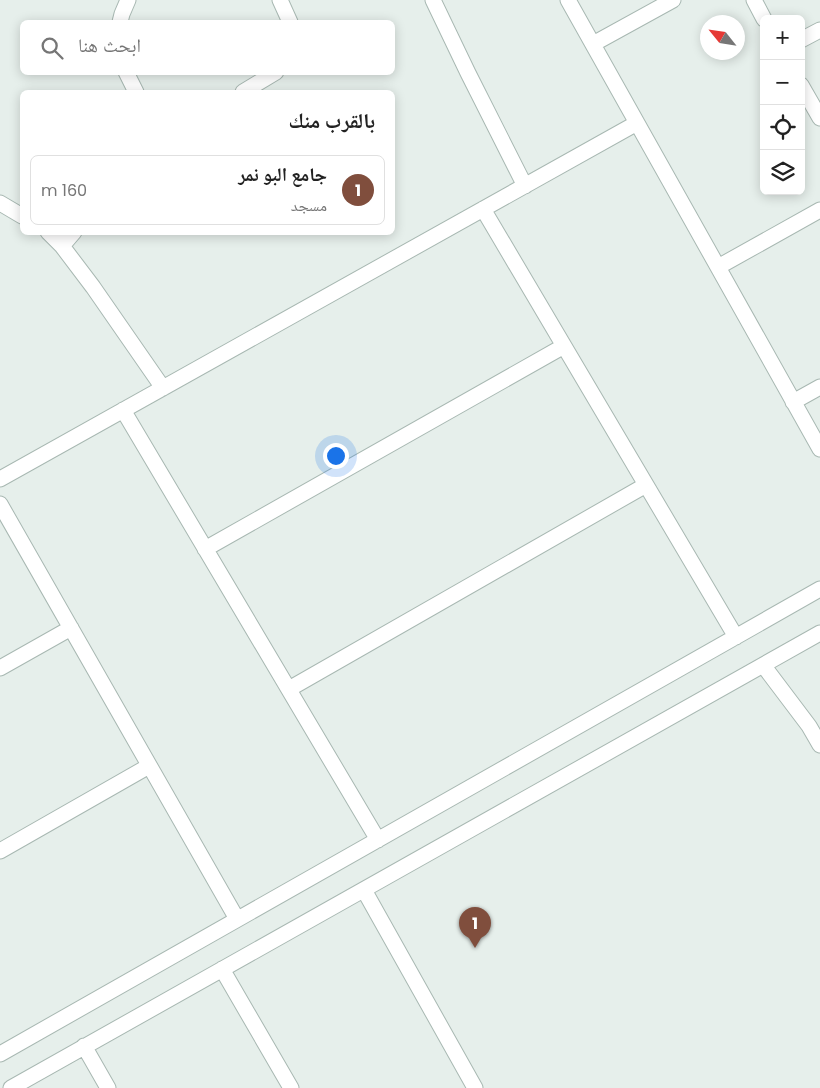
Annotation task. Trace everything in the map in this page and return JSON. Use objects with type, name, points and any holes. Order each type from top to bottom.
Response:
[{"type":"street","points":[[120,20],[128,0]]},
{"type":"street","points":[[280,0],[289,20]]},
{"type":"street","points":[[433,0],[526,186]]},
{"type":"street","points":[[568,0],[820,449]]},
{"type":"street","points":[[593,44],[673,0]]},
{"type":"street","points":[[754,0],[762,15]]},
{"type":"street","points":[[805,38],[820,30]]},
{"type":"street","points":[[127,75],[135,90]]},
{"type":"street","points":[[246,90],[271,75]]},
{"type":"street","points":[[805,91],[820,118]]},
{"type":"street","points":[[0,479],[638,123]]},
{"type":"street","points":[[0,203],[20,215]]},
{"type":"street","points":[[483,209],[736,637]]},
{"type":"street","points":[[718,267],[820,210]]},
{"type":"street","points":[[51,235],[62,246],[112,314],[163,388]]},
{"type":"street","points":[[62,246],[71,235]]},
{"type":"street","points":[[206,549],[564,346]]},
{"type":"street","points":[[793,402],[820,387]]},
{"type":"street","points":[[123,410],[378,840]]},
{"type":"street","points":[[289,689],[646,485]]},
{"type":"street","points":[[0,504],[237,919]]},
{"type":"street","points":[[0,1054],[820,589]]},
{"type":"street","points":[[0,668],[71,628]]},
{"type":"street","points":[[11,1088],[820,632]]},
{"type":"street","points":[[763,665],[809,726],[820,745]]},
{"type":"street","points":[[0,851],[149,766]]},
{"type":"street","points":[[364,890],[475,1088]]},
{"type":"street","points":[[222,970],[291,1088]]},
{"type":"street","points":[[84,1046],[108,1088]]},
{"type":"place","name":"جامع البو نمر","points":[[475,948]]}]
